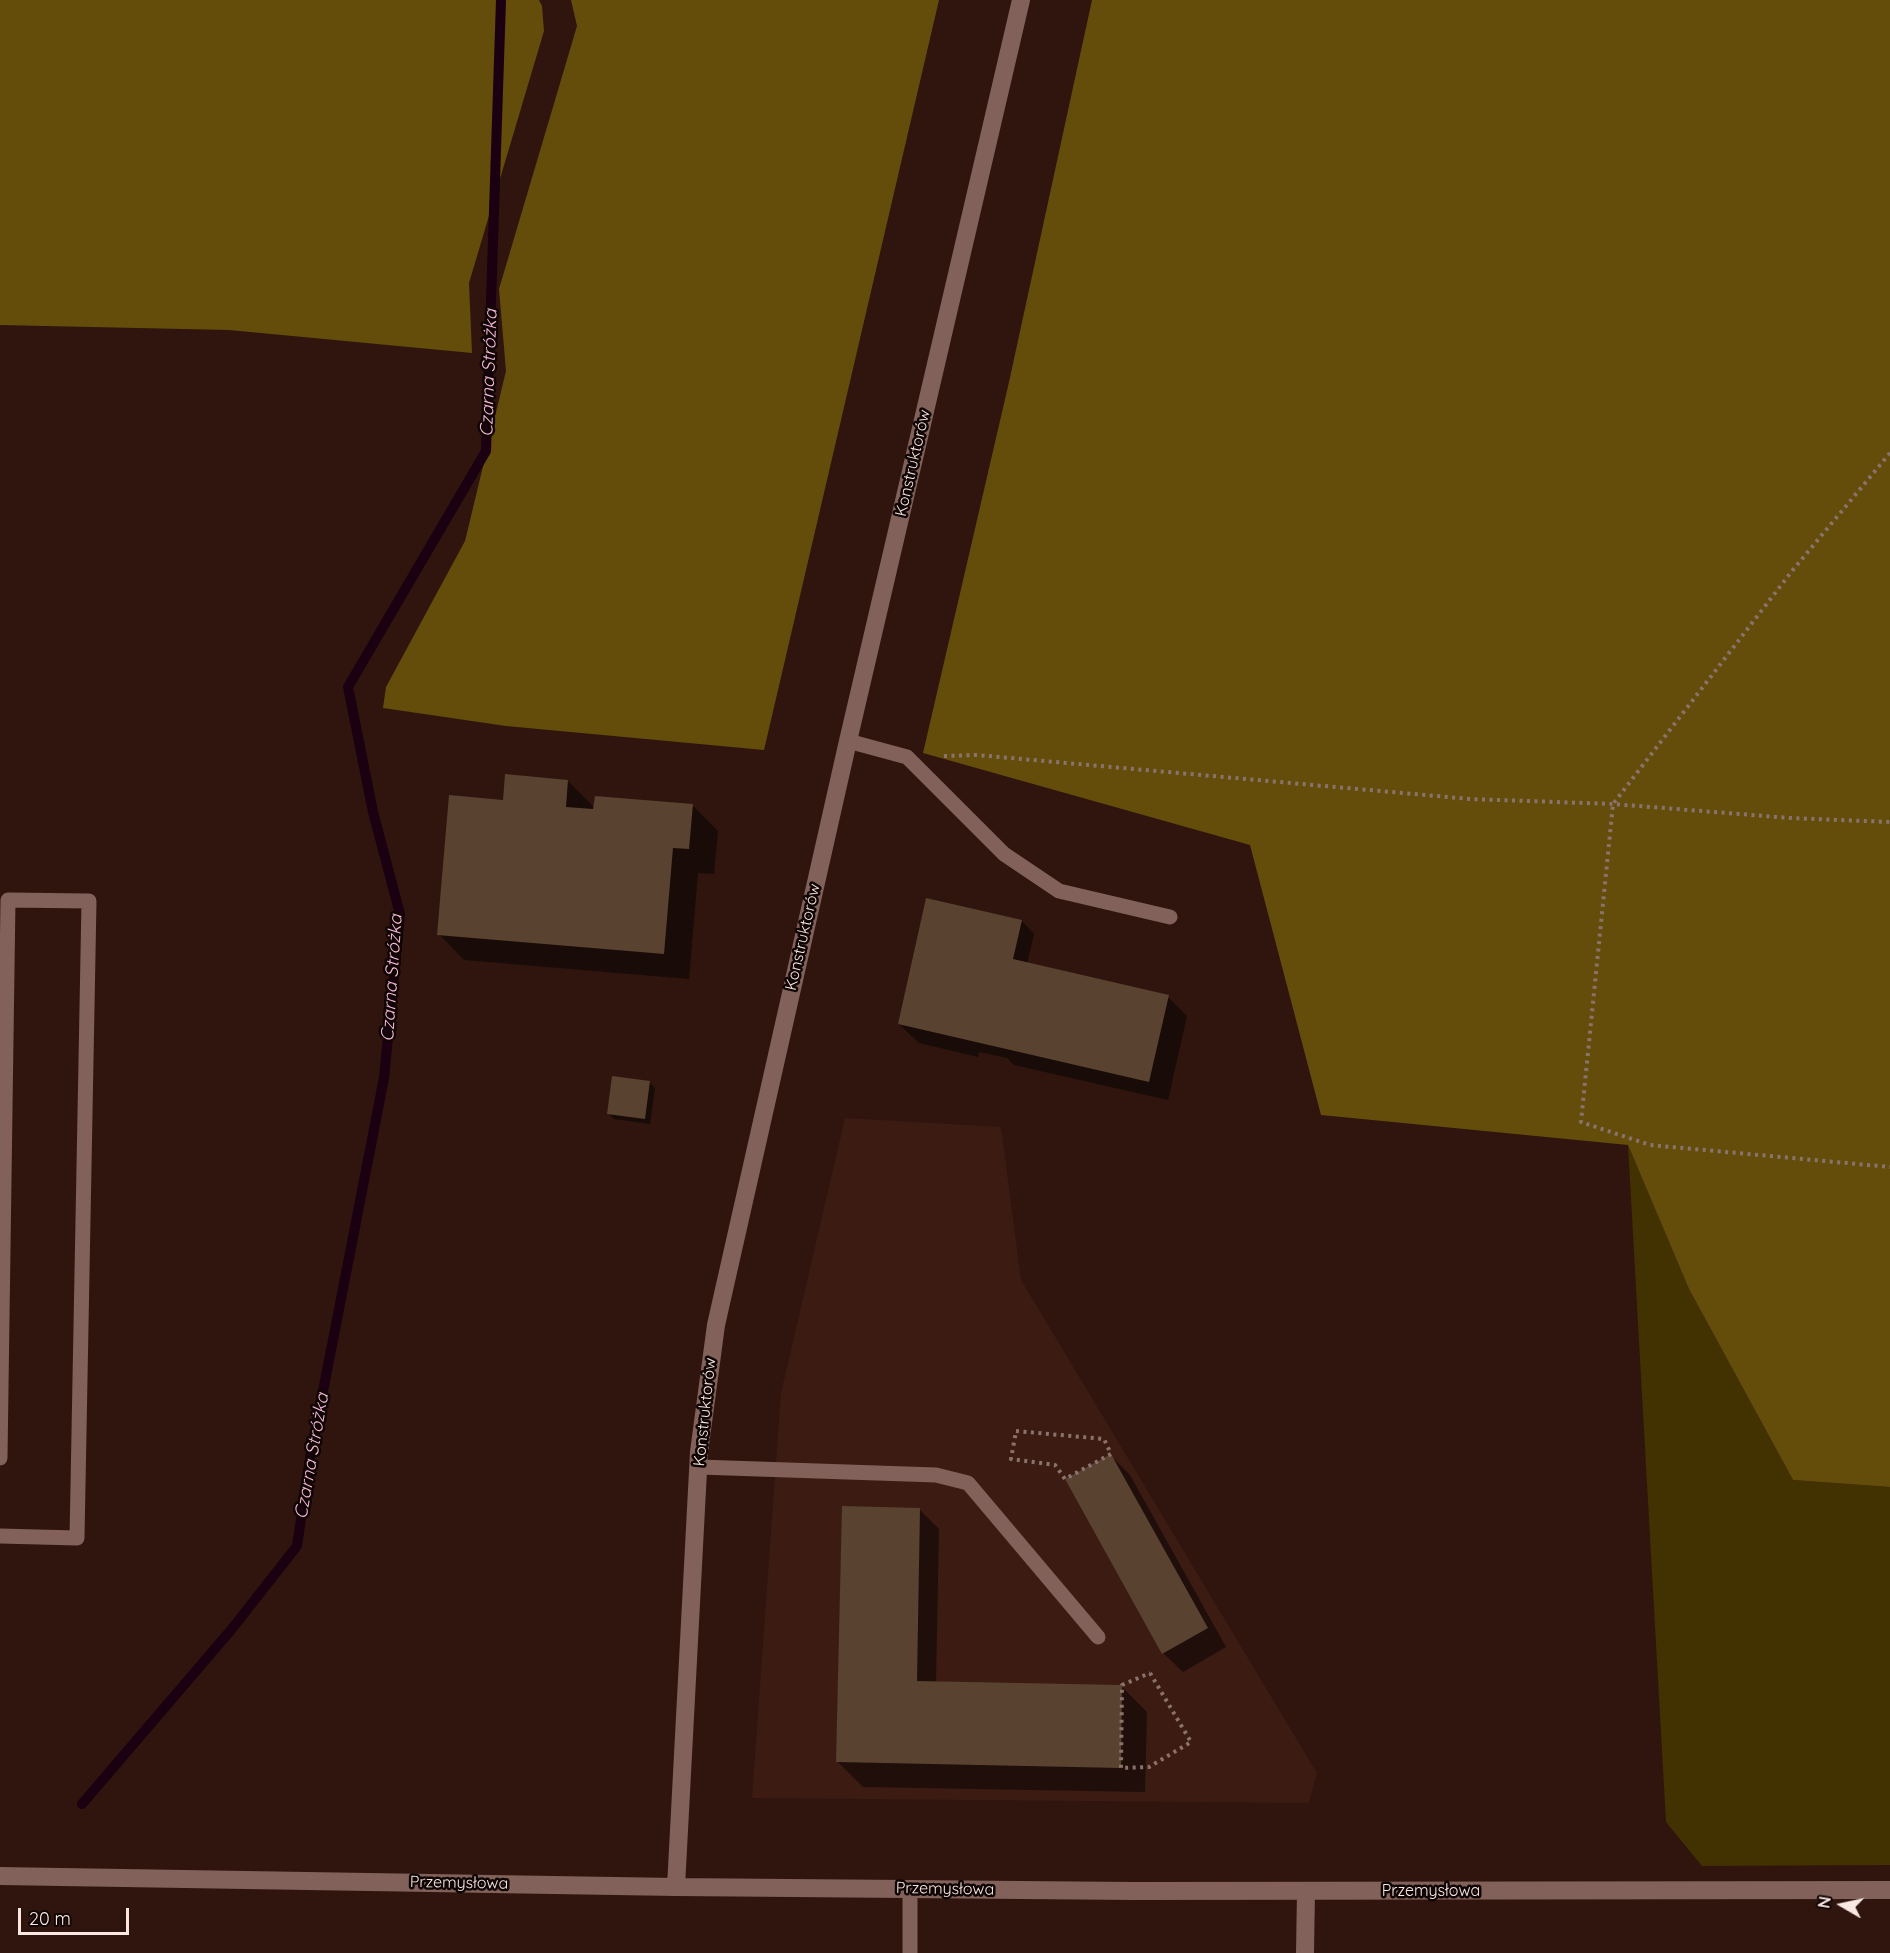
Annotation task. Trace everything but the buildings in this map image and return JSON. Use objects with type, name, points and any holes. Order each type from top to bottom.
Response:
[{"type":"street","name":"Konstruktorów","points":[[676,1887],[699,1467],[716,1325],[848,741],[1021,0]]},
{"type":"street","name":"Przemysłowa","points":[[0,1876],[910,1889],[1890,1890]]},
{"type":"street","points":[[1305,1953],[1306,1891]]},
{"type":"lane","points":[[848,741],[907,757],[1004,854],[1059,891],[1170,917]]},
{"type":"lane","points":[[0,1458],[8,900],[89,901],[77,1538],[0,1536]]},
{"type":"lane","points":[[699,1467],[936,1475],[968,1483],[1098,1637]]},
{"type":"lane","points":[[910,1889],[910,1953]]},
{"type":"path","points":[[1890,453],[1792,571],[1613,804],[1581,1122],[1650,1145],[1890,1167]]},
{"type":"path","points":[[907,757],[977,755],[1470,799],[1613,804],[1790,818],[1890,822]]},
{"type":"path","points":[[1016,1431],[1104,1439],[1111,1454],[1065,1479],[1055,1465],[1011,1459],[1016,1431]]},
{"type":"path","points":[[1150,1673],[1191,1742],[1149,1767],[1120,1768],[1122,1685],[1150,1673]]},
{"type":"shaded area","points":[[0,0],[539,0],[542,6],[544,31],[469,283],[472,353],[229,330],[0,325]]},
{"type":"shaded area","points":[[571,0],[939,0],[764,750],[506,726],[383,708],[386,687],[465,541],[506,371],[499,289],[577,26]]},
{"type":"shaded area","points":[[1092,0],[1890,0],[1890,1487],[1793,1480],[1689,1289],[1628,1145],[1321,1115],[1250,845],[923,753],[1009,382]]},
{"type":"shaded area","points":[[845,1118],[1001,1127],[1021,1280],[1317,1773],[1309,1803],[752,1798],[781,1393]]},
{"type":"shaded area","points":[[1628,1145],[1689,1289],[1793,1480],[1890,1487],[1890,1865],[1702,1866],[1666,1822]]},
{"type":"waterway","name":"Czarna Stróżka","points":[[82,1804],[231,1630],[297,1546],[310,1458],[384,1078],[400,914],[373,812],[348,687],[486,451],[501,0]]}]
